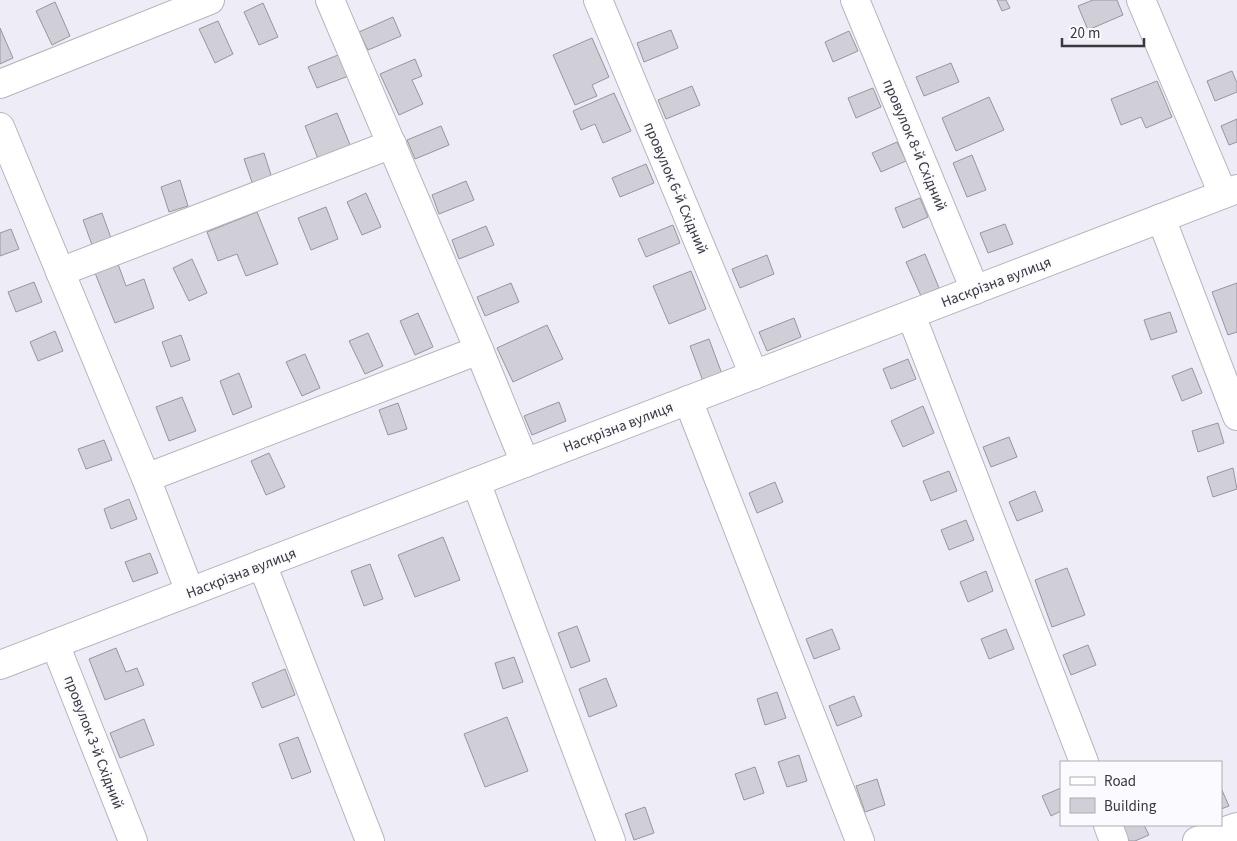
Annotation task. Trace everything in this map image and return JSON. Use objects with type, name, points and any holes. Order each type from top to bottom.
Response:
[{"type":"street","points":[[0,84],[210,0]]},
{"type":"street","points":[[330,0],[525,463]]},
{"type":"street","name":"провулок 6-й Східний","points":[[598,0],[754,375]]},
{"type":"street","name":"провулок 8-й Східний","points":[[854,0],[975,290]]},
{"type":"street","points":[[1141,0],[1230,192]]},
{"type":"street","points":[[0,127],[146,478],[190,592]]},
{"type":"street","points":[[60,272],[392,144]]},
{"type":"street","name":"Наскрізна вулиця","points":[[0,665],[1230,192]]},
{"type":"street","points":[[1161,218],[1237,416]]},
{"type":"street","points":[[910,315],[1084,761]]},
{"type":"street","points":[[146,478],[479,350]]},
{"type":"street","points":[[688,400],[860,841]]},
{"type":"street","points":[[476,482],[611,841]]},
{"type":"street","points":[[262,564],[370,841]]},
{"type":"street","name":"провулок 3-й Східний","points":[[55,644],[133,841]]},
{"type":"street","points":[[1108,826],[1114,841]]},
{"type":"street","points":[[1197,841],[1237,827]]},
{"type":"building","points":[[997,0],[1006,0],[1010,8],[1002,11]]},
{"type":"building","points":[[1093,0],[1117,0],[1123,15],[1088,30],[1078,6]]},
{"type":"building","points":[[55,2],[70,36],[52,45],[36,11]]},
{"type":"building","points":[[263,3],[278,37],[259,45],[244,12]]},
{"type":"building","points":[[393,17],[401,36],[368,50],[359,32]]},
{"type":"building","points":[[218,21],[233,54],[215,63],[199,29]]},
{"type":"building","points":[[0,28],[13,58],[0,64]]},
{"type":"building","points":[[671,30],[678,48],[644,62],[637,43]]},
{"type":"building","points":[[849,31],[858,51],[833,62],[825,42]]},
{"type":"building","points":[[592,38],[609,77],[592,85],[597,96],[575,105],[553,55]]},
{"type":"building","points":[[343,53],[351,75],[317,88],[308,67]]},
{"type":"building","points":[[415,59],[422,76],[412,80],[423,104],[399,115],[380,74]]},
{"type":"building","points":[[951,63],[959,82],[924,96],[916,77]]},
{"type":"building","points":[[1232,71],[1237,83],[1237,92],[1215,101],[1207,81]]},
{"type":"building","points":[[1157,81],[1172,117],[1146,128],[1141,117],[1121,125],[1111,99]]},
{"type":"building","points":[[692,86],[700,105],[666,119],[658,100]]},
{"type":"building","points":[[873,88],[881,107],[856,118],[848,98]]},
{"type":"building","points":[[614,93],[631,131],[603,143],[595,124],[581,130],[573,111]]},
{"type":"building","points":[[989,97],[1004,130],[956,151],[942,118]]},
{"type":"building","points":[[337,113],[353,152],[320,164],[305,126]]},
{"type":"building","points":[[1237,119],[1237,142],[1229,145],[1221,126]]},
{"type":"building","points":[[441,126],[449,145],[415,159],[407,140]]},
{"type":"building","points":[[897,142],[906,161],[881,172],[872,153]]},
{"type":"building","points":[[264,153],[272,178],[253,185],[244,159]]},
{"type":"building","points":[[972,155],[986,190],[967,197],[953,163]]},
{"type":"building","points":[[646,164],[654,183],[620,197],[612,178]]},
{"type":"building","points":[[180,180],[188,206],[169,212],[161,187]]},
{"type":"building","points":[[466,181],[474,200],[439,214],[432,195]]},
{"type":"building","points":[[366,193],[381,227],[362,235],[347,202]]},
{"type":"building","points":[[920,198],[928,217],[903,228],[895,208]]},
{"type":"building","points":[[326,207],[338,239],[311,250],[298,218]]},
{"type":"building","points":[[257,212],[278,264],[246,276],[237,254],[218,261],[207,232]]},
{"type":"building","points":[[102,213],[111,238],[92,245],[83,220]]},
{"type":"building","points":[[1005,224],[1013,244],[988,253],[980,233]]},
{"type":"building","points":[[673,225],[680,243],[646,257],[638,239]]},
{"type":"building","points":[[486,226],[494,245],[459,259],[452,240]]},
{"type":"building","points":[[11,229],[19,249],[0,256],[0,233]]},
{"type":"building","points":[[925,254],[939,288],[921,296],[906,262]]},
{"type":"building","points":[[767,255],[774,274],[740,288],[732,269]]},
{"type":"building","points":[[192,259],[207,293],[189,301],[173,268]]},
{"type":"building","points":[[118,264],[126,286],[144,279],[154,308],[115,323],[95,273]]},
{"type":"building","points":[[691,271],[706,309],[669,324],[653,286]]},
{"type":"building","points":[[34,282],[42,302],[16,312],[8,292]]},
{"type":"building","points":[[511,283],[519,302],[485,316],[477,297]]},
{"type":"building","points":[[1237,283],[1237,332],[1228,335],[1212,292]]},
{"type":"building","points":[[1170,312],[1177,332],[1151,340],[1144,320]]},
{"type":"building","points":[[418,313],[433,347],[415,355],[400,321]]},
{"type":"building","points":[[794,318],[801,337],[767,351],[759,332]]},
{"type":"building","points":[[547,325],[563,359],[513,382],[497,348]]},
{"type":"building","points":[[55,331],[63,351],[38,361],[30,342]]},
{"type":"building","points":[[368,333],[383,366],[365,374],[349,341]]},
{"type":"building","points":[[181,335],[190,360],[171,367],[162,342]]},
{"type":"building","points":[[709,339],[722,374],[703,381],[690,346]]},
{"type":"building","points":[[305,354],[320,388],[302,396],[286,362]]},
{"type":"building","points":[[908,359],[916,379],[891,389],[883,369]]},
{"type":"building","points":[[1192,368],[1202,393],[1182,401],[1172,376]]},
{"type":"building","points":[[239,373],[252,407],[233,415],[220,381]]},
{"type":"building","points":[[182,397],[196,431],[169,441],[156,407]]},
{"type":"building","points":[[559,402],[566,421],[532,435],[524,416]]},
{"type":"building","points":[[398,403],[407,429],[388,435],[379,410]]},
{"type":"building","points":[[923,406],[934,433],[903,447],[891,421]]},
{"type":"building","points":[[1218,423],[1224,443],[1198,452],[1192,431]]},
{"type":"building","points":[[1009,437],[1017,457],[991,467],[983,447]]},
{"type":"building","points":[[104,440],[112,460],[86,469],[78,449]]},
{"type":"building","points":[[269,453],[285,487],[266,495],[251,461]]},
{"type":"building","points":[[1233,468],[1237,489],[1213,497],[1207,477]]},
{"type":"building","points":[[949,471],[957,491],[931,501],[923,481]]},
{"type":"building","points":[[775,482],[783,502],[757,513],[749,493]]},
{"type":"building","points":[[1035,491],[1043,511],[1017,521],[1009,502]]},
{"type":"building","points":[[129,499],[137,519],[111,529],[104,509]]},
{"type":"building","points":[[966,520],[974,540],[949,550],[941,530]]},
{"type":"building","points":[[443,537],[460,580],[415,597],[398,555]]},
{"type":"building","points":[[150,553],[158,573],[133,582],[125,562]]},
{"type":"building","points":[[370,564],[383,599],[364,606],[351,571]]},
{"type":"building","points":[[1067,568],[1085,615],[1052,627],[1035,580]]},
{"type":"building","points":[[986,571],[993,591],[968,602],[960,582]]},
{"type":"building","points":[[577,626],[590,661],[571,668],[558,633]]},
{"type":"building","points":[[832,629],[840,649],[814,659],[806,639]]},
{"type":"building","points":[[1006,629],[1014,649],[989,659],[981,639]]},
{"type":"building","points":[[1088,645],[1096,665],[1071,675],[1063,655]]},
{"type":"building","points":[[116,648],[126,672],[137,668],[144,685],[105,700],[89,659]]},
{"type":"building","points":[[514,657],[523,682],[503,689],[495,663]]},
{"type":"building","points":[[285,669],[295,695],[262,708],[252,683]]},
{"type":"building","points":[[606,678],[617,706],[589,717],[579,689]]},
{"type":"building","points":[[777,692],[786,718],[765,725],[757,699]]},
{"type":"building","points":[[854,696],[862,716],[837,726],[829,706]]},
{"type":"building","points":[[507,717],[528,771],[485,787],[464,734]]},
{"type":"building","points":[[144,719],[154,745],[120,758],[110,733]]},
{"type":"building","points":[[298,737],[311,772],[292,779],[279,744]]},
{"type":"building","points":[[799,755],[807,781],[787,787],[778,762]]},
{"type":"building","points":[[755,767],[764,793],[744,800],[735,774]]},
{"type":"building","points":[[877,779],[885,805],[865,812],[856,786]]},
{"type":"building","points":[[1060,788],[1060,812],[1051,816],[1042,796]]},
{"type":"building","points":[[1222,790],[1229,806],[1222,809]]},
{"type":"building","points":[[645,807],[654,833],[634,840],[625,814]]},
{"type":"building","points":[[1119,826],[1144,826],[1149,835],[1135,841],[1122,841]]}]
